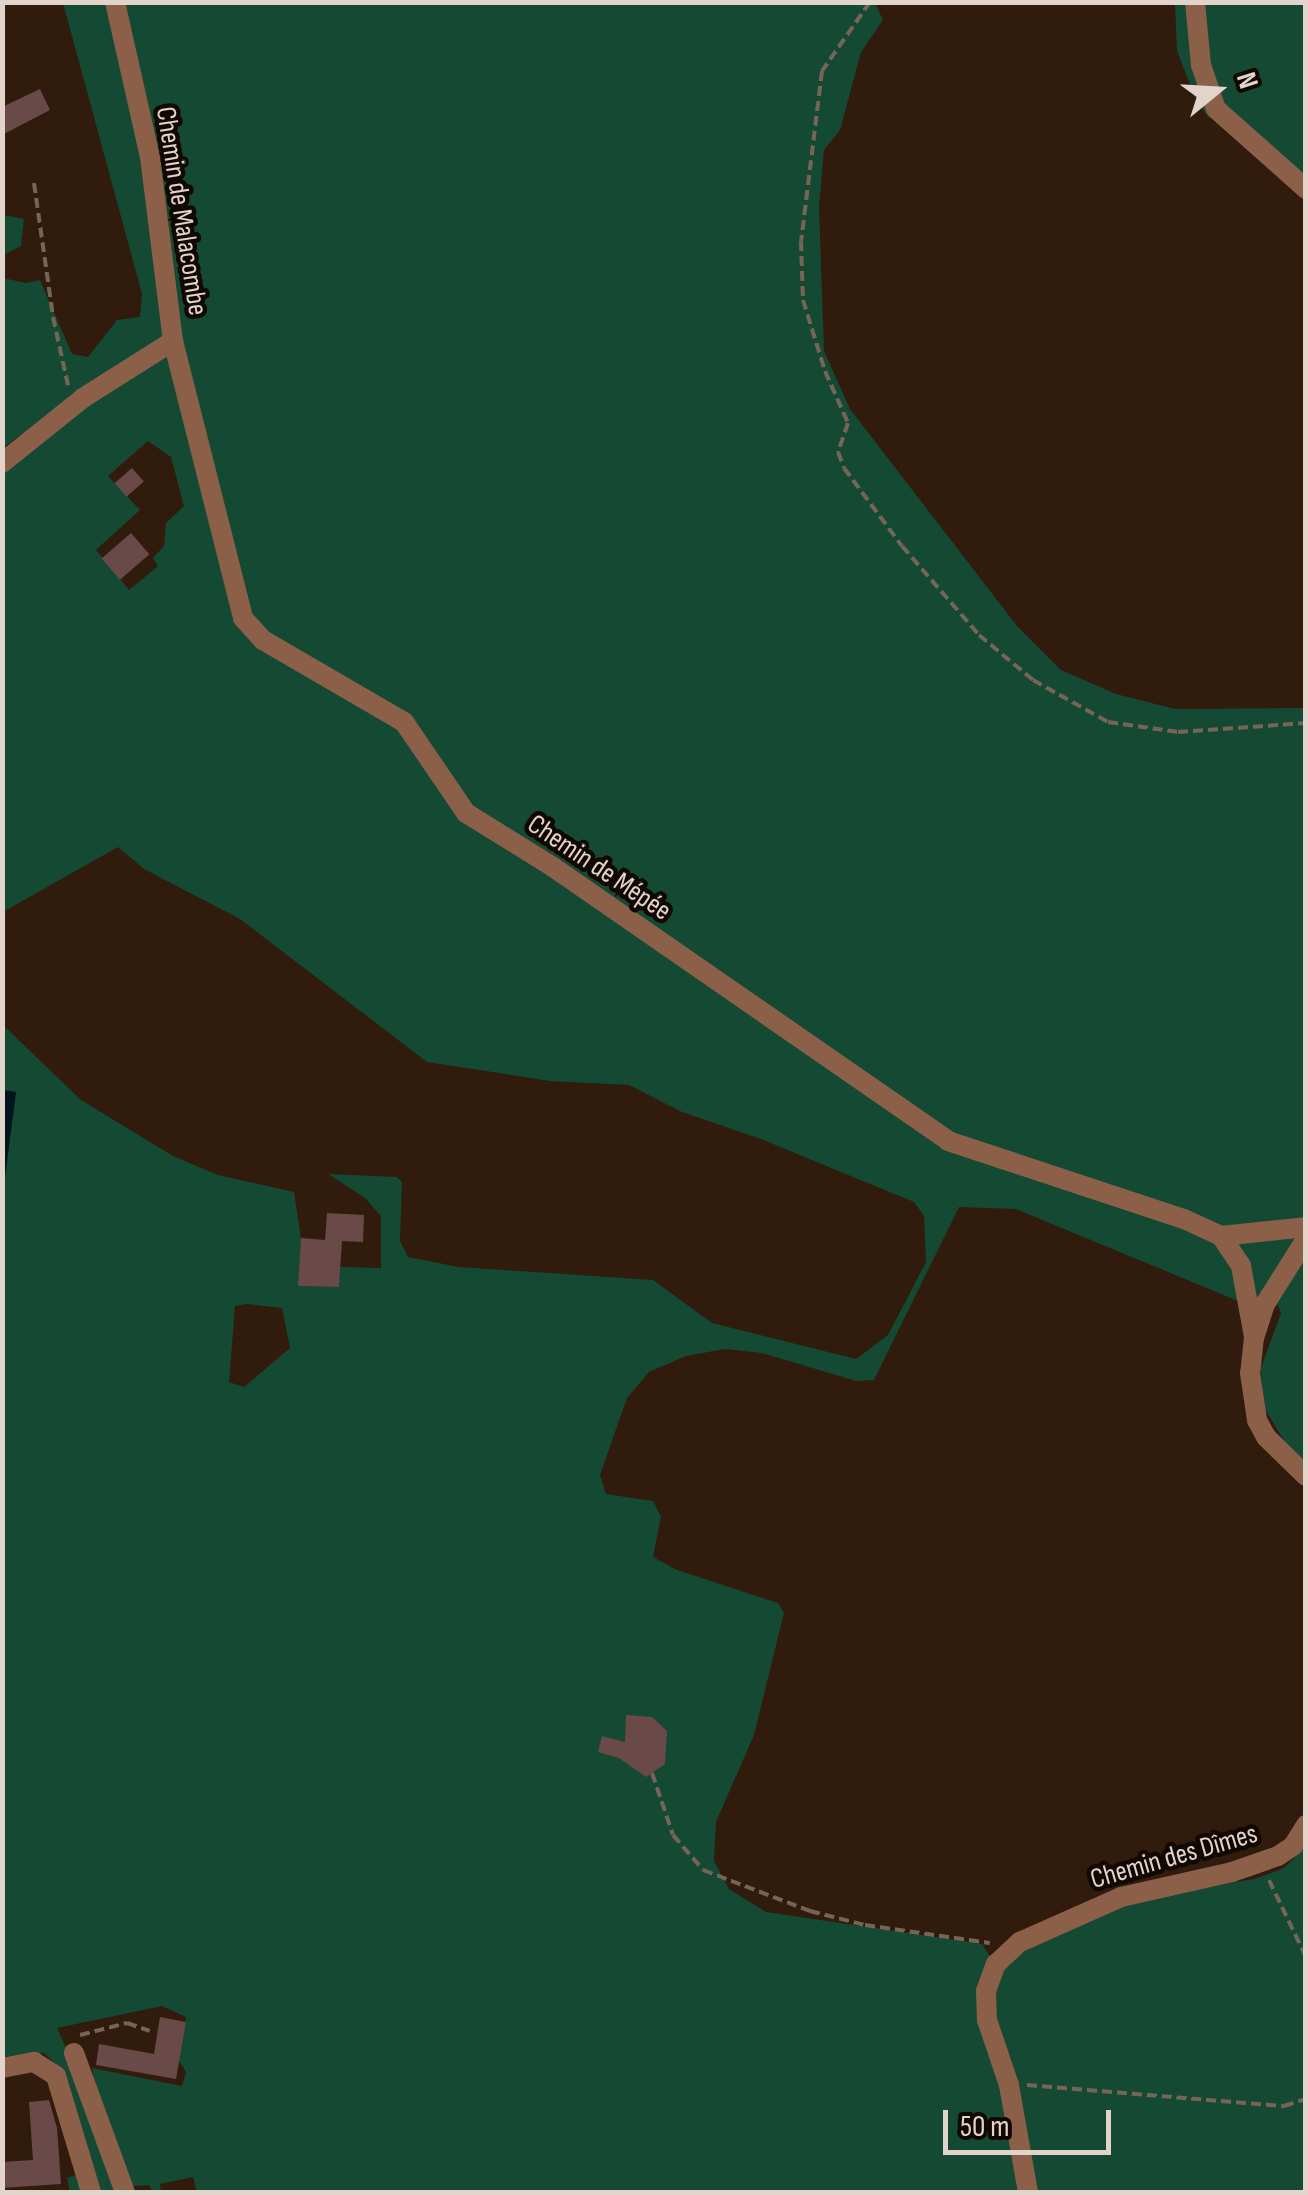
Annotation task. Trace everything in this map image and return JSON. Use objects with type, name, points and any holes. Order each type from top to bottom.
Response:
[{"type":"street","name":"Chemin de Malacombe","points":[[2,463],[73,406],[173,340],[150,157],[115,2]]},
{"type":"street","points":[[1196,2],[1202,65],[1216,109],[1306,190]]},
{"type":"street","name":"Chemin de Mépée","points":[[173,340],[236,602],[263,640],[404,722],[466,813],[553,867],[948,1141],[1221,1236],[1306,1227]]},
{"type":"street","points":[[1221,1236],[1242,1266],[1254,1337]]},
{"type":"street","points":[[1306,1239],[1266,1304],[1254,1337],[1250,1373],[1257,1420],[1266,1437],[1306,1476]]},
{"type":"street","name":"Chemin des Dîmes","points":[[1005,1955],[1060,1920],[1121,1897],[1260,1864],[1293,1846],[1306,1825]]},
{"type":"street","points":[[1005,1955],[990,1974],[986,2004],[991,2038],[1009,2085],[1028,2192]]},
{"type":"street","points":[[74,2053],[125,2192]]},
{"type":"street","points":[[2,2068],[34,2062],[56,2076],[90,2192]]},
{"type":"path","points":[[870,2],[822,71],[801,242],[803,300],[825,371],[848,422],[838,452],[844,468],[902,546],[980,636],[1012,665],[1108,722],[1178,732],[1306,722]]},
{"type":"path","points":[[34,183],[53,317],[73,406]]},
{"type":"path","points":[[652,1773],[673,1835],[703,1870],[810,1911],[865,1925],[983,1940],[1005,1955]]},
{"type":"path","points":[[1260,1864],[1306,1957]]},
{"type":"path","points":[[74,2053],[74,2042],[91,2029],[127,2023],[150,2031]]},
{"type":"path","points":[[1009,2085],[1055,2084],[1284,2106],[1306,2099]]},
{"type":"green space","points":[[63,3],[875,3],[883,20],[861,52],[840,130],[824,150],[819,207],[824,351],[850,409],[1017,626],[1061,670],[1116,694],[1175,709],[1305,708],[1305,1462],[1289,1449],[1262,1404],[1261,1368],[1281,1313],[1278,1305],[1238,1301],[1016,1209],[959,1207],[874,1380],[856,1381],[762,1353],[725,1349],[686,1356],[649,1372],[627,1398],[600,1475],[606,1494],[653,1501],[661,1517],[653,1557],[677,1570],[778,1603],[784,1613],[754,1735],[716,1822],[714,1861],[729,1889],[766,1912],[982,1944],[993,1961],[1006,1966],[1044,1936],[1103,1910],[1175,1892],[1254,1879],[1284,1868],[1305,1847],[1305,2192],[197,2192],[193,2177],[160,2184],[161,2192],[153,2192],[149,2185],[134,2186],[127,2181],[97,2098],[92,2068],[182,2086],[186,2072],[179,2061],[186,2017],[162,2006],[57,2028],[121,2192],[70,2192],[67,2178],[92,2169],[63,2071],[44,2053],[3,2057],[3,1025],[81,1100],[173,1156],[218,1175],[294,1192],[301,1238],[299,1286],[339,1287],[340,1267],[381,1268],[381,1216],[365,1198],[328,1174],[397,1177],[402,1182],[400,1241],[408,1257],[459,1267],[653,1280],[712,1323],[856,1359],[888,1335],[926,1262],[924,1216],[914,1202],[761,1139],[682,1112],[629,1085],[550,1081],[427,1062],[240,919],[144,869],[118,847],[3,912],[2,461],[56,409],[3,448],[3,278],[26,283],[40,280],[72,354],[88,357],[117,320],[140,317],[142,294]],"holes":[[[148,441],[171,457],[184,506],[166,523],[164,546],[153,558],[158,566],[129,590],[96,550],[140,510],[108,476]],[[235,1306],[282,1308],[290,1348],[244,1387],[229,1382]]]},
{"type":"green space","points":[[1175,3],[1305,3],[1305,177],[1220,100],[1209,118],[1197,102],[1177,51]]},
{"type":"green space","points":[[3,215],[24,219],[21,246],[3,255]]},
{"type":"water","points":[[2,1090],[16,1092],[3,1193]]},
{"type":"building","points":[[40,89],[50,110],[2,135],[2,107]]},
{"type":"building","points":[[132,468],[144,482],[126,497],[115,483]]},
{"type":"building","points":[[131,533],[149,554],[120,580],[102,559]]},
{"type":"building","points":[[327,1213],[364,1215],[363,1242],[342,1241],[339,1287],[298,1286],[301,1238],[325,1240]]},
{"type":"building","points":[[626,1715],[652,1717],[667,1731],[665,1764],[646,1777],[619,1758],[598,1752],[602,1736],[625,1742]]},
{"type":"building","points":[[160,2017],[186,2022],[176,2079],[96,2065],[99,2044],[154,2054]]},
{"type":"building","points":[[49,2100],[57,2128],[61,2184],[2,2188],[2,2162],[33,2160],[29,2102]]}]
